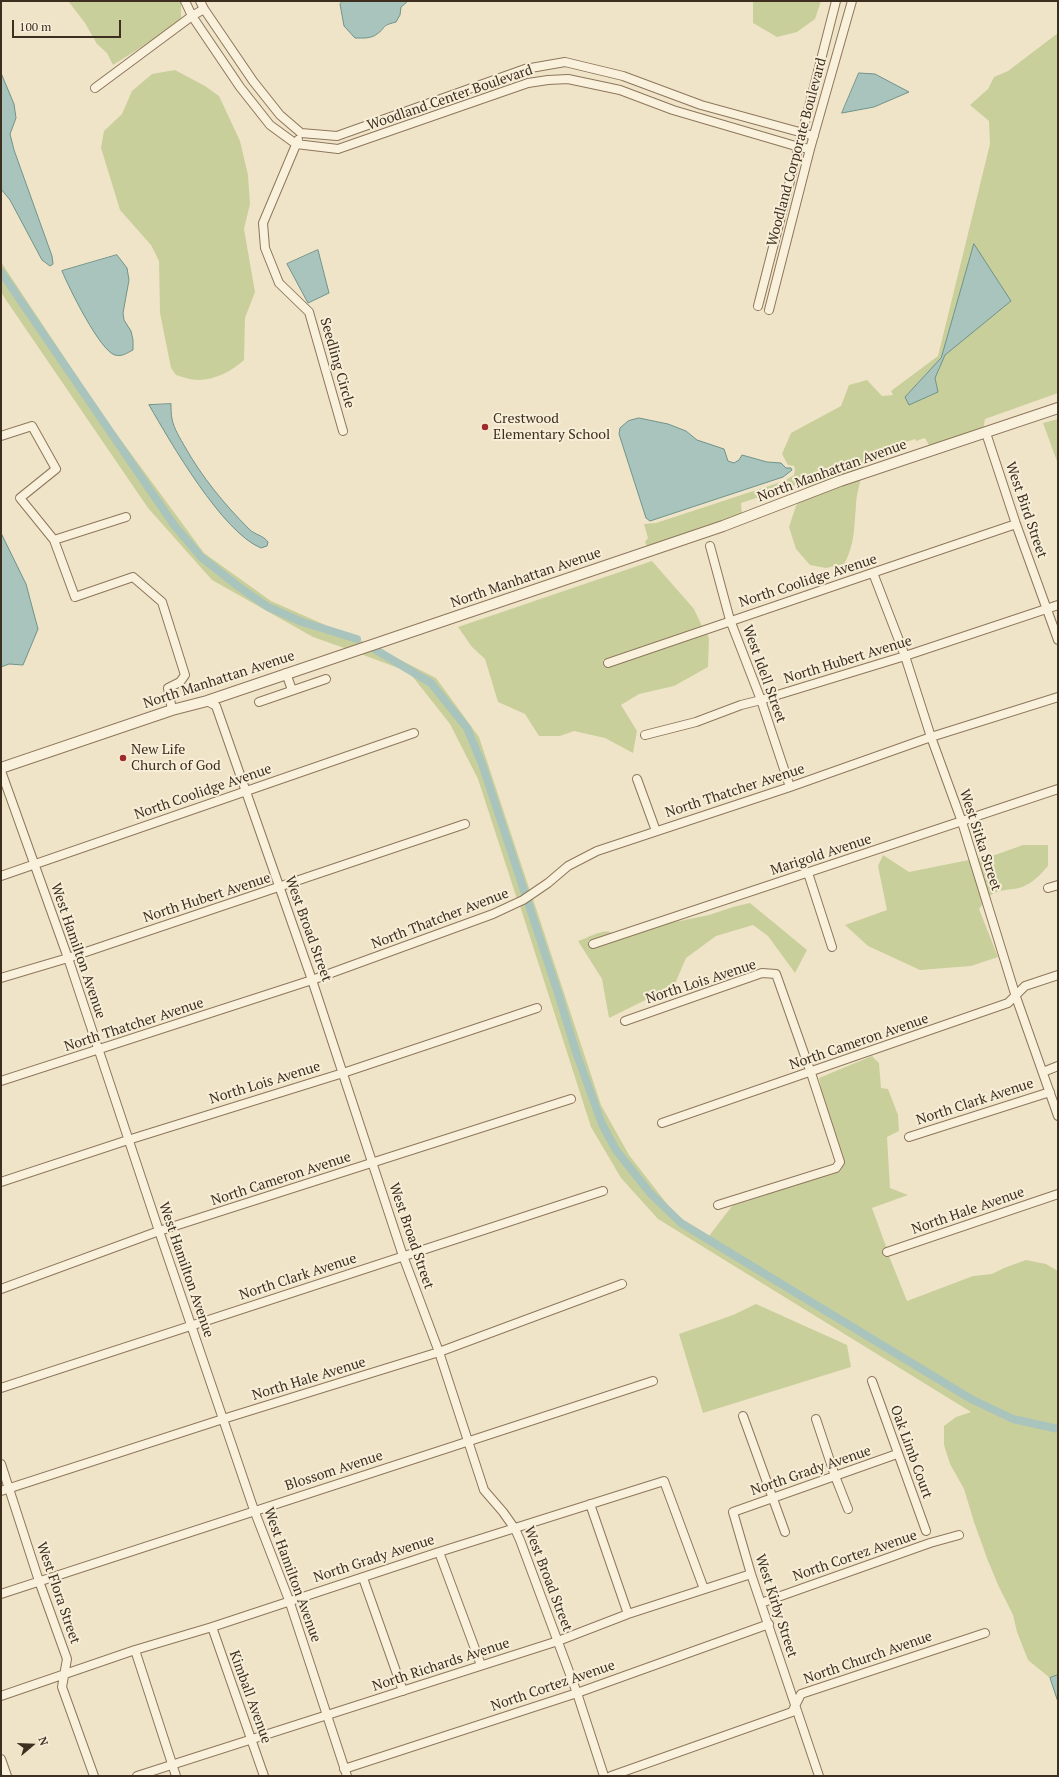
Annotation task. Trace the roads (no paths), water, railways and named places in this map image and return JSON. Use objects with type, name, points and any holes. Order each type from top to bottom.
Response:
[{"type":"street","name":"Woodland Center Boulevard","points":[[185,1],[192,16],[240,87],[270,126],[296,144],[338,149],[528,83],[568,79],[620,90],[659,105],[798,148],[810,149]]},
{"type":"street","points":[[200,1],[262,92],[280,115],[301,133]]},
{"type":"street","name":"Woodland Corporate Boulevard","points":[[758,306],[836,1]]},
{"type":"street","name":"Woodland Corporate Boulevard","points":[[769,310],[810,149],[852,1]]},
{"type":"street","points":[[95,88],[192,16],[204,9]]},
{"type":"street","name":"Woodland Center Boulevard","points":[[301,133],[337,136],[525,69],[565,62],[623,76],[701,105],[802,134],[814,136]]},
{"type":"street","points":[[525,69],[528,83]]},
{"type":"street","points":[[659,105],[664,91]]},
{"type":"street","name":"Seedling Circle","points":[[301,133],[263,223],[265,248],[278,283],[309,312],[343,431]]},
{"type":"street","name":"North Manhattan Avenue","points":[[1,768],[172,710],[286,674],[723,526],[840,481],[1058,408]]},
{"type":"street","points":[[1,436],[32,426],[56,469],[20,498],[54,540],[75,597],[133,577],[162,602],[185,675],[180,682],[168,688],[172,710]]},
{"type":"street","name":"West Bird Street","points":[[986,433],[1016,524],[1058,640]]},
{"type":"street","points":[[54,540],[126,517]]},
{"type":"street","name":"North Coolidge Avenue","points":[[608,663],[730,620],[1016,524]]},
{"type":"street","name":"West Idell Street","points":[[710,546],[730,620],[790,787]]},
{"type":"street","name":"West Sitka Street","points":[[873,573],[906,656],[930,737],[962,822],[1016,997],[1058,1116]]},
{"type":"street","name":"North Hubert Avenue","points":[[645,735],[696,722],[735,706],[760,700],[906,656],[1058,605]]},
{"type":"street","points":[[286,674],[292,690]]},
{"type":"street","points":[[259,702],[326,679]]},
{"type":"street","name":"North Thatcher Avenue","points":[[1,1081],[98,1051],[312,980],[493,914],[535,893],[568,866],[591,854],[790,787],[930,737],[1058,696]]},
{"type":"street","name":"West Broad Street","points":[[207,700],[216,706],[312,980],[403,1256],[439,1352],[484,1490],[515,1529],[558,1640],[604,1776]]},
{"type":"street","name":"North Coolidge Avenue","points":[[1,876],[35,866],[245,791],[414,733]]},
{"type":"street","name":"West Hamilton Avenue","points":[[1,771],[68,958],[191,1326],[254,1510],[289,1600],[346,1772]]},
{"type":"street","points":[[637,779],[656,831]]},
{"type":"street","name":"Marigold Avenue","points":[[592,944],[1058,789]]},
{"type":"street","name":"North Hubert Avenue","points":[[1,978],[68,958],[465,824]]},
{"type":"street","points":[[808,873],[832,946]]},
{"type":"street","points":[[1048,888],[1058,885]]},
{"type":"street","name":"North Lois Avenue","points":[[625,1021],[762,973],[776,974],[811,1073]]},
{"type":"street","name":"North Cameron Avenue","points":[[662,1123],[1008,1004],[1025,986],[1058,975]]},
{"type":"street","name":"North Lois Avenue","points":[[1,1182],[128,1140],[342,1073],[536,1008]]},
{"type":"street","name":"North Clark Avenue","points":[[1043,1072],[1058,1066]]},
{"type":"street","points":[[718,1205],[836,1168],[840,1162],[811,1073]]},
{"type":"street","name":"North Clark Avenue","points":[[909,1137],[1050,1092]]},
{"type":"street","name":"North Cameron Avenue","points":[[1,1289],[159,1231],[571,1099]]},
{"type":"street","name":"North Clark Avenue","points":[[1,1388],[603,1191]]},
{"type":"street","name":"North Hale Avenue","points":[[887,1252],[1058,1194]]},
{"type":"street","name":"North Hale Avenue","points":[[5,1490],[223,1419],[439,1352],[622,1284]]},
{"type":"street","name":"Blossom Avenue","points":[[1,1594],[254,1510],[468,1443],[653,1381]]},
{"type":"street","name":"Oak Limb Court","points":[[872,1381],[926,1531]]},
{"type":"street","points":[[743,1416],[785,1532]]},
{"type":"street","points":[[816,1419],[835,1476],[848,1508]]},
{"type":"street","name":"North Grady Avenue","points":[[733,1512],[898,1454]]},
{"type":"street","name":"West Flora Street","points":[[1,1464],[5,1490],[67,1659],[62,1687],[94,1776]]},
{"type":"street","name":"North Grady Avenue","points":[[1,1696],[135,1650],[212,1627],[289,1600],[363,1578],[439,1552],[664,1481],[704,1589]]},
{"type":"street","points":[[590,1504],[628,1614]]},
{"type":"street","name":"West Kirby Street","points":[[733,1512],[751,1574],[819,1776]]},
{"type":"street","name":"North Cortez Avenue","points":[[761,1603],[930,1543],[959,1536]]},
{"type":"street","points":[[439,1552],[481,1665]]},
{"type":"street","name":"North Richards Avenue","points":[[137,1776],[328,1716],[558,1640],[628,1614],[751,1574]]},
{"type":"street","points":[[363,1578],[403,1691]]},
{"type":"street","name":"North Cortez Avenue","points":[[346,1772],[577,1693],[768,1624]]},
{"type":"street","name":"Kimball Avenue","points":[[212,1627],[264,1776]]},
{"type":"street","name":"North Church Avenue","points":[[611,1776],[792,1712],[801,1694],[985,1632]]},
{"type":"street","points":[[135,1650],[176,1776]]},
{"type":"street","points":[[1,1759],[7,1776]]},
{"type":"water","points":[[343,1],[408,1],[401,7],[400,15],[396,22],[386,26],[375,36],[355,38],[344,26],[340,4]]},
{"type":"water","points":[[1,73],[14,104],[16,118],[10,134],[14,150],[52,256],[53,264],[50,266],[42,260],[10,200],[1,189]]},
{"type":"water","points":[[859,73],[875,74],[909,92],[874,107],[842,113]]},
{"type":"water","points":[[974,244],[1011,301],[945,355],[935,378],[938,392],[909,405],[905,397],[941,358]]},
{"type":"water","points":[[318,250],[329,293],[308,303],[287,264]]},
{"type":"water","points":[[117,255],[127,268],[129,280],[123,313],[124,320],[131,331],[133,340],[133,350],[120,355],[115,355],[101,343],[78,304],[62,271]]},
{"type":"water","points":[[171,404],[172,419],[176,430],[199,469],[222,500],[240,520],[251,531],[261,536],[268,542],[267,546],[261,548],[246,539],[230,524],[214,506],[184,463],[149,405]]},
{"type":"water","points":[[639,418],[668,424],[686,431],[697,440],[724,449],[728,461],[734,463],[739,460],[742,455],[767,462],[781,463],[786,468],[791,468],[792,470],[783,477],[650,521],[646,518],[619,434],[620,428],[628,421]]},
{"type":"water","points":[[1,533],[26,584],[38,629],[23,665],[9,664],[1,667]]},
{"type":"water","points":[[1058,1675],[1058,1702],[1050,1678]]},
{"type":"waterway","points":[[1,272],[174,525],[201,557],[239,587],[268,607],[302,622],[357,639]]},
{"type":"waterway","points":[[376,650],[431,683],[467,728],[482,764],[576,1052],[602,1124],[616,1150],[650,1193],[681,1223],[971,1399],[1013,1419],[1058,1429]]},
{"type":"place","name":"Crestwood Elementary School","points":[[485,427]]},
{"type":"place","name":"New Life Church of God","points":[[123,758]]}]
